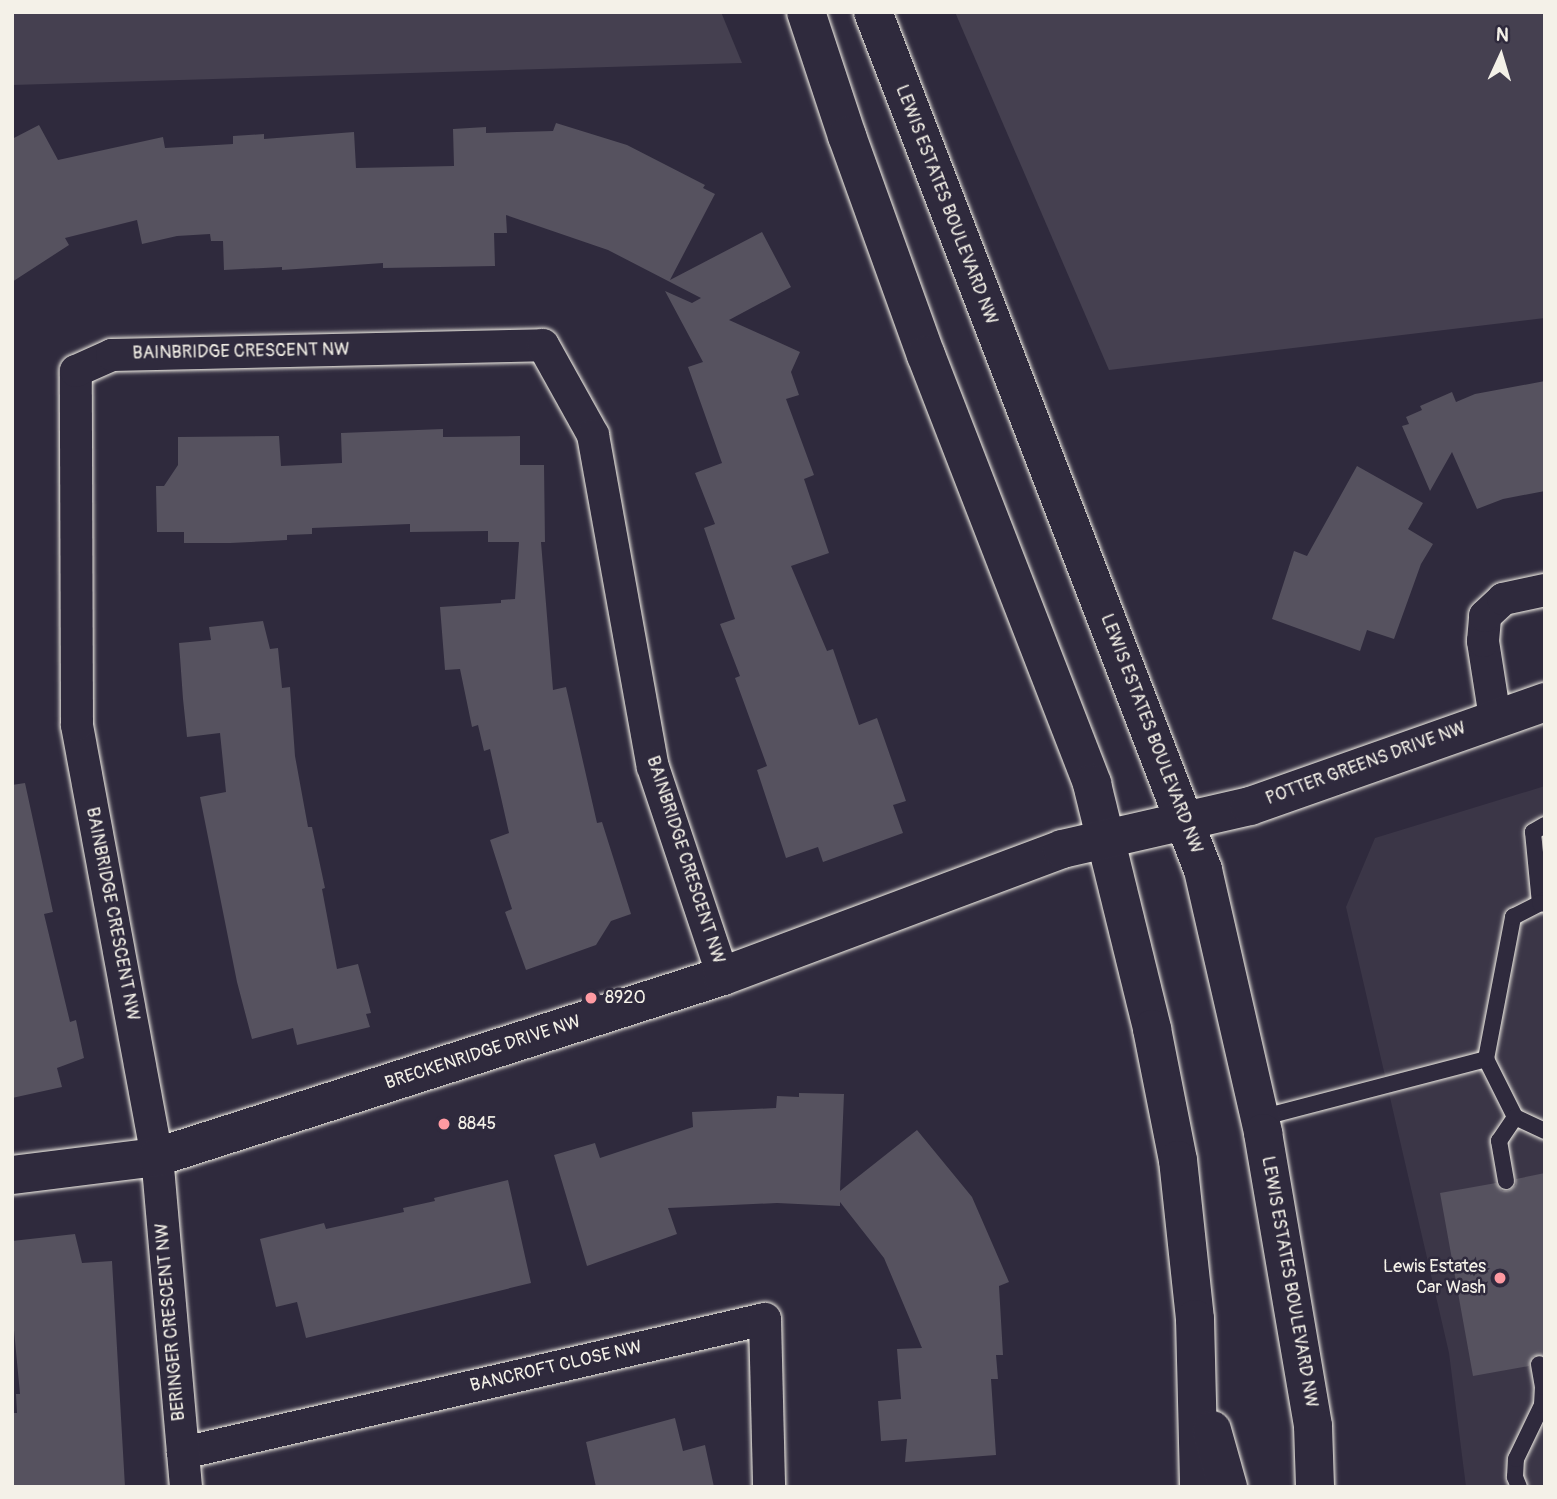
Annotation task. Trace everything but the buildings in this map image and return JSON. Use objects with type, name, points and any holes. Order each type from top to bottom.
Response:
[{"type":"main road","points":[[806,12],[926,355],[1091,784],[1106,839],[1152,1029],[1178,1160],[1198,1381],[1199,1487]]},
{"type":"main road","name":"LEWIS ESTATES BOULEVARD NW","points":[[873,12],[1203,870],[1260,1118],[1313,1426],[1315,1487]]},
{"type":"main road","name":"POTTER GREENS DRIVE NW","points":[[1185,820],[1250,806],[1545,702]]},
{"type":"main road","name":"BRECKENRIDGE DRIVE NW","points":[[12,1175],[157,1157],[723,975],[1062,849],[1185,820]]},
{"type":"main road","points":[[1198,1381],[1228,1487]]},
{"type":"street","name":"BAINBRIDGE CRESCENT NW","points":[[157,1157],[77,725],[76,371],[112,355],[542,345],[593,435],[653,767],[723,975]]},
{"type":"street","points":[[1495,718],[1483,641],[1485,615],[1503,599],[1545,590]]},
{"type":"street","name":"BERINGER CRESCENT NW","points":[[157,1157],[186,1487]]},
{"type":"street","name":"BANCROFT CLOSE NW","points":[[183,1453],[765,1319],[769,1487]]},
{"type":"lane","points":[[1545,825],[1533,832],[1543,902],[1513,917],[1486,1059],[1515,1117],[1545,1131]]},
{"type":"lane","points":[[1260,1118],[1486,1059]]},
{"type":"lane","points":[[1506,1181],[1499,1141],[1515,1117]]},
{"type":"lane","points":[[1519,1487],[1515,1477],[1516,1460],[1542,1405],[1543,1387],[1539,1364]]},
{"type":"shaded area","points":[[12,12],[721,12],[742,63],[12,85]]},
{"type":"shaded area","points":[[955,12],[1545,12],[1545,318],[1109,370]]},
{"type":"shaded area","points":[[1545,786],[1545,1487],[1466,1487],[1449,1353],[1346,907],[1375,838]]},
{"type":"place","name":"8920","points":[[591,998]]},
{"type":"place","name":"8845","points":[[444,1124]]},
{"type":"place","name":"Lewis Estates Car Wash","points":[[1500,1278]]}]
